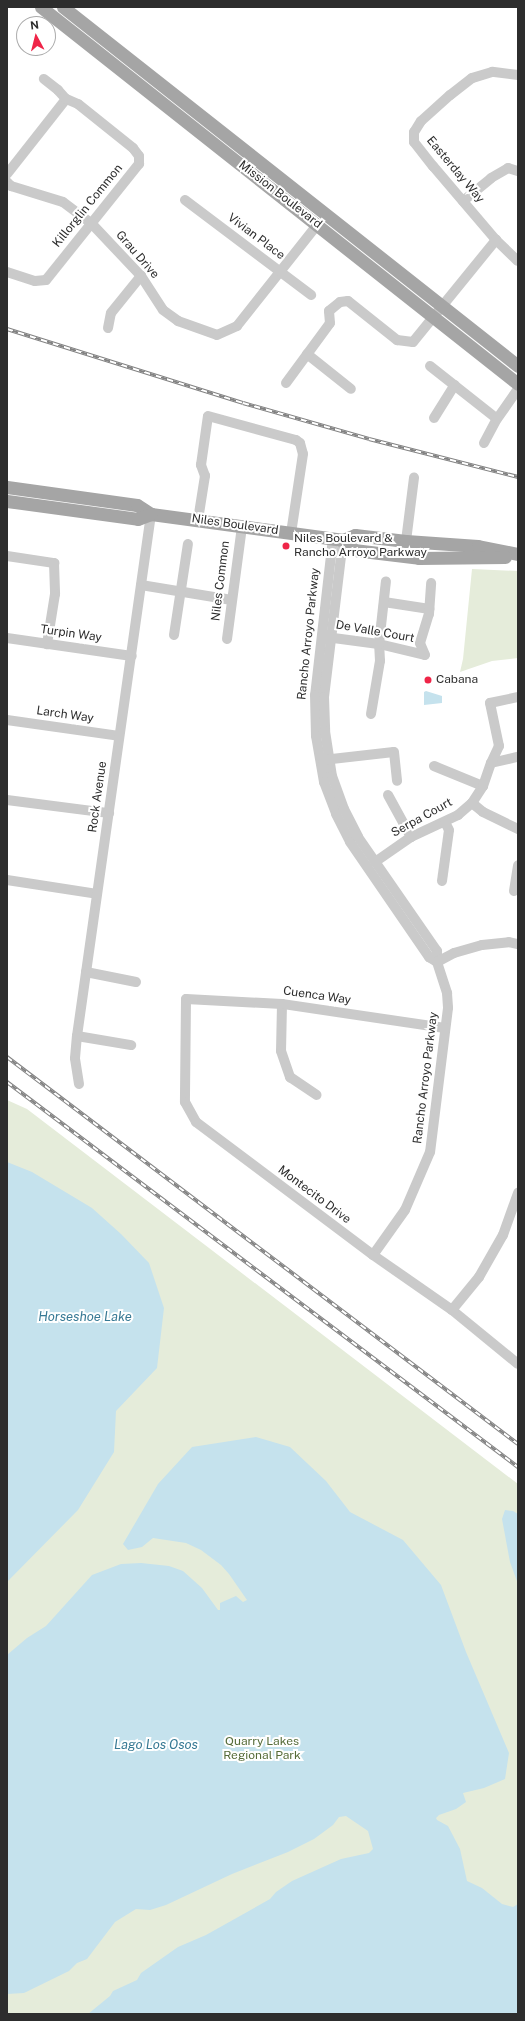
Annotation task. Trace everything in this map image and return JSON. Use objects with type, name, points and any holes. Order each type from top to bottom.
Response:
[{"type":"main road","name":"Mission Boulevard","points":[[41,7],[518,384]]},
{"type":"main road","name":"Mission Boulevard","points":[[63,7],[518,366]]},
{"type":"main road","name":"Niles Boulevard","points":[[7,487],[136,505],[151,514],[291,533],[338,539],[356,534],[406,542],[478,546],[518,555]]},
{"type":"main road","name":"Niles Boulevard","points":[[7,501],[138,519],[151,514]]},
{"type":"main road","name":"Niles Boulevard","points":[[338,539],[354,550],[419,558],[518,555]]},
{"type":"street","name":"Easterday Way","points":[[518,75],[492,72],[472,78],[421,121],[414,132],[414,142],[496,240],[518,261]]},
{"type":"street","name":"Killorglin Common","points":[[7,272],[35,281],[46,280],[139,164],[139,156],[133,148],[78,104],[66,100],[58,90],[44,79]]},
{"type":"street","points":[[7,174],[66,100]]},
{"type":"street","points":[[463,201],[491,178],[508,168],[518,171]]},
{"type":"street","name":"Grau Drive","points":[[7,182],[11,186],[63,202],[92,224],[141,276],[163,310],[178,321],[217,335],[237,326],[279,270],[317,224]]},
{"type":"street","name":"Vivian Place","points":[[185,200],[311,295]]},
{"type":"street","points":[[286,383],[330,324],[329,311],[340,302],[348,301],[397,340],[413,342],[496,240]]},
{"type":"street","points":[[108,328],[111,313],[141,276]]},
{"type":"street","points":[[307,354],[351,389]]},
{"type":"street","points":[[430,366],[497,419]]},
{"type":"street","points":[[434,418],[455,385]]},
{"type":"street","points":[[484,442],[497,419],[518,389]]},
{"type":"street","points":[[198,520],[205,476],[201,465],[208,416],[296,440],[300,443],[303,454],[291,533]]},
{"type":"street","points":[[406,542],[414,478]]},
{"type":"street","name":"Rock Avenue","points":[[79,1084],[75,1058],[77,1036],[151,514]]},
{"type":"street","name":"Niles Common","points":[[227,639],[242,526]]},
{"type":"street","name":"Rancho Arroyo Parkway","points":[[338,539],[327,637],[324,712],[324,760],[328,796],[350,842],[428,957],[437,962]]},
{"type":"street","points":[[174,635],[188,544]]},
{"type":"street","points":[[7,556],[54,563],[54,594],[47,644]]},
{"type":"street","points":[[372,714],[380,661],[379,644],[386,581]]},
{"type":"street","points":[[384,602],[428,609],[431,583]]},
{"type":"street","points":[[141,585],[232,600]]},
{"type":"street","name":"De Valle Court","points":[[327,637],[379,644],[424,655],[420,643],[428,609]]},
{"type":"street","name":"Turpin Way","points":[[7,638],[132,656]]},
{"type":"street","name":"Serpa Court","points":[[375,862],[411,837],[458,815],[472,803],[484,786],[491,762],[499,746],[490,704],[518,697]]},
{"type":"street","name":"Larch Way","points":[[7,720],[119,736]]},
{"type":"street","points":[[324,760],[394,752],[397,781]]},
{"type":"street","points":[[491,762],[518,757]]},
{"type":"street","name":"Rancho Arroyo Parkway","points":[[324,760],[332,776],[344,809],[358,837],[437,952],[437,962],[447,993],[448,1008],[444,1028],[430,1152],[405,1210],[372,1255]]},
{"type":"street","points":[[434,766],[484,786]]},
{"type":"street","points":[[388,794],[411,837]]},
{"type":"street","points":[[7,800],[109,813]]},
{"type":"street","points":[[472,803],[483,812],[518,829]]},
{"type":"street","points":[[442,881],[449,830],[445,822]]},
{"type":"street","points":[[514,891],[518,865]]},
{"type":"street","points":[[7,880],[97,894]]},
{"type":"street","points":[[437,962],[454,953],[482,945],[509,942],[518,944]]},
{"type":"street","points":[[86,972],[136,982]]},
{"type":"street","name":"Cuenca Way","points":[[186,998],[282,1004],[444,1028]]},
{"type":"street","name":"Montecito Drive","points":[[186,998],[185,1102],[196,1122],[372,1255],[452,1310],[518,1364]]},
{"type":"street","points":[[282,1004],[281,1051],[290,1077],[317,1095]]},
{"type":"street","points":[[77,1036],[131,1045]]},
{"type":"street","points":[[452,1310],[478,1277],[503,1235],[518,1193]]},
{"type":"green space","points":[[472,569],[518,571],[518,658],[492,661],[460,672],[463,659]]},
{"type":"green space","name":"Quarry Lakes Regional Park","points":[[7,1100],[27,1109],[518,1484],[518,2014],[7,2014]]},
{"type":"water","points":[[426,691],[442,696],[442,703],[424,705],[424,692]]},
{"type":"water","name":"Horseshoe Lake","points":[[7,1162],[32,1172],[92,1208],[121,1234],[149,1263],[164,1308],[157,1368],[116,1411],[114,1452],[78,1510],[7,1582]]},
{"type":"water","name":"Lago Los Osos","points":[[256,1437],[290,1447],[326,1481],[350,1512],[403,1540],[441,1585],[466,1652],[509,1753],[505,1779],[484,1788],[463,1793],[466,1802],[456,1809],[439,1815],[436,1818],[448,1826],[460,1849],[467,1881],[482,1888],[502,1904],[513,1907],[518,1904],[518,2014],[88,2014],[110,1996],[113,1991],[137,1980],[141,1973],[178,1947],[206,1935],[270,1899],[276,1892],[292,1881],[341,1859],[369,1853],[373,1849],[368,1831],[346,1816],[339,1817],[333,1825],[314,1839],[288,1852],[232,1874],[166,1905],[150,1910],[136,1909],[115,1922],[87,1959],[77,1963],[69,1971],[24,1993],[7,1994],[7,1655],[27,1638],[46,1626],[92,1575],[121,1564],[141,1563],[169,1566],[183,1571],[202,1588],[218,1610],[220,1610],[220,1603],[236,1596],[243,1602],[247,1600],[221,1565],[201,1550],[186,1543],[153,1538],[142,1547],[128,1550],[123,1544],[158,1484],[192,1447]]},
{"type":"water","points":[[505,1510],[513,1511],[518,1514],[518,1584],[510,1562],[502,1519]]},
{"type":"railway","points":[[7,329],[243,403],[369,439],[518,477]]},
{"type":"railway","points":[[7,1057],[518,1444]]},
{"type":"railway","points":[[7,1082],[518,1467]]},
{"type":"place","name":"Niles Boulevard & Rancho Arroyo Parkway","points":[[286,546]]},
{"type":"place","name":"Cabana","points":[[428,680]]}]
